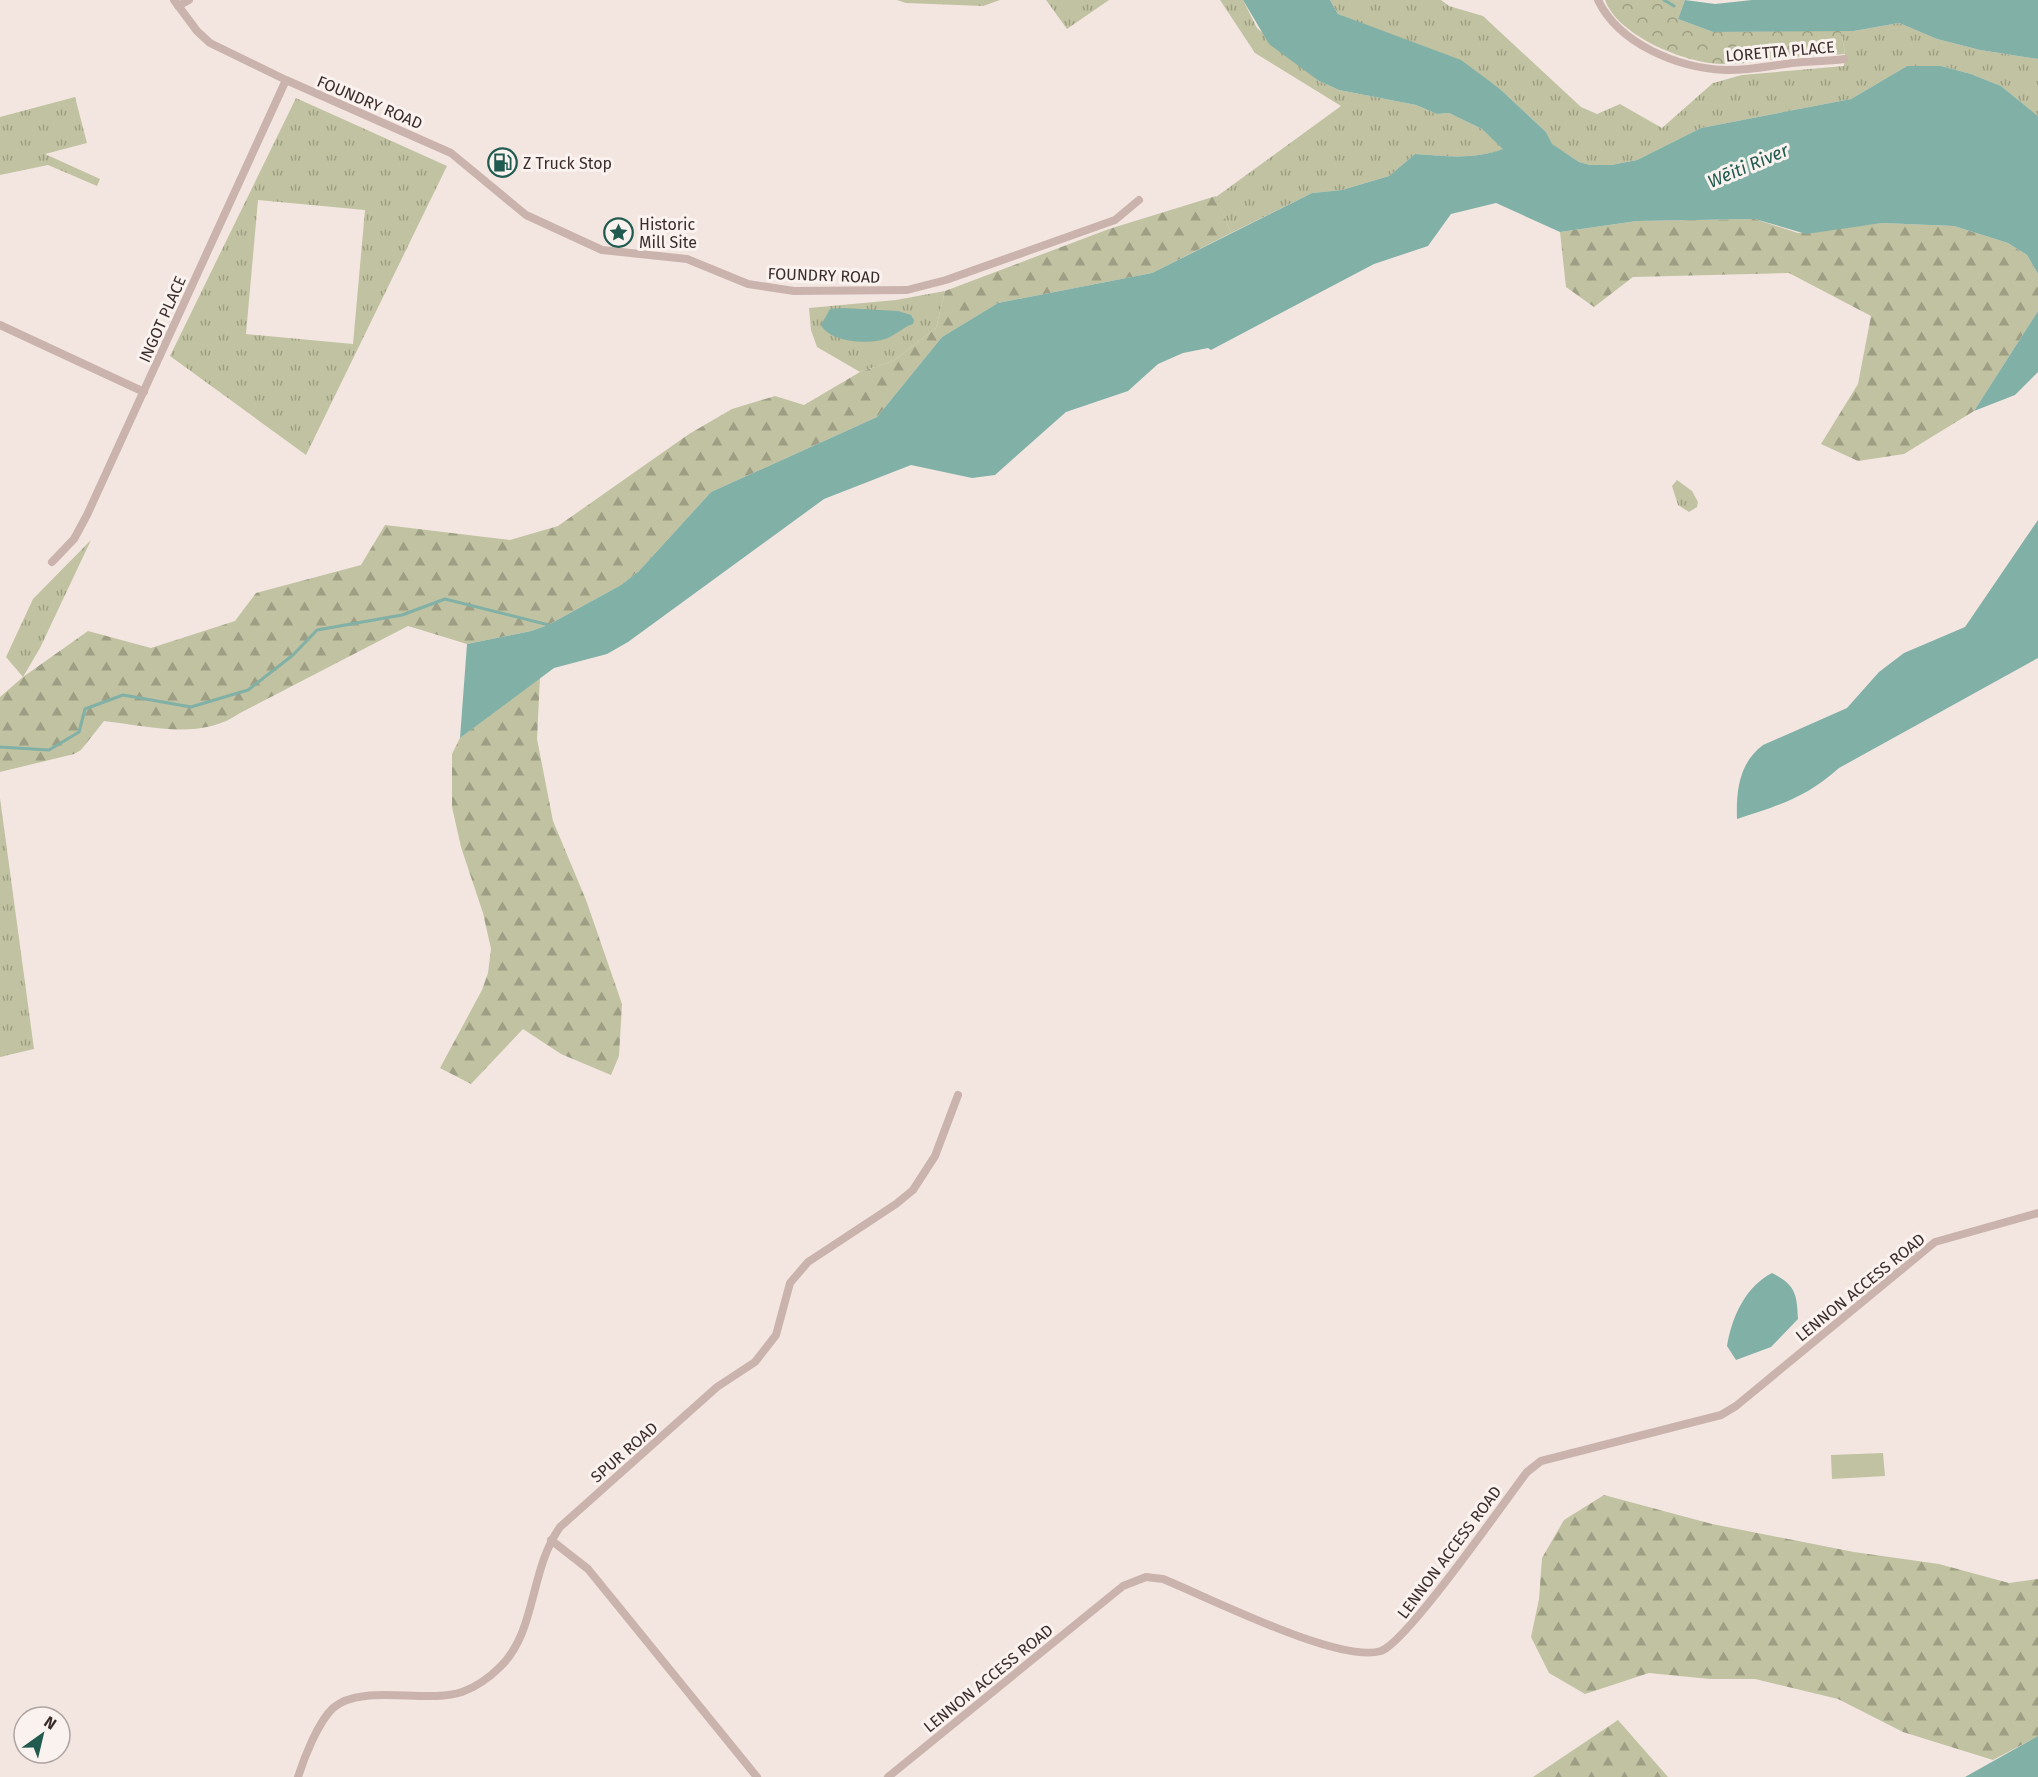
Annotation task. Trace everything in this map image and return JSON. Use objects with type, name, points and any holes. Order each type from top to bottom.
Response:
[{"type":"street","points":[[176,3],[189,0]]},
{"type":"street","name":"LORETTA PLACE","points":[[1598,0],[1614,26],[1639,44],[1659,53],[1710,69],[1745,69],[1844,59]]},
{"type":"street","name":"FOUNDRY ROAD","points":[[176,3],[197,31],[210,43],[286,80],[451,153],[526,215],[602,250],[687,259],[748,284],[773,289],[907,290],[946,280],[1115,220],[1139,200]]},
{"type":"street","name":"INGOT PLACE","points":[[52,562],[77,535],[286,80]]},
{"type":"street","points":[[0,325],[144,392]]},
{"type":"street","name":"SPUR ROAD","points":[[298,1777],[317,1732],[333,1708],[356,1697],[459,1693],[476,1687],[501,1666],[526,1627],[538,1570],[551,1540],[577,1511],[717,1387],[760,1357],[776,1335],[790,1283],[808,1262],[913,1190],[935,1156],[958,1095]]},
{"type":"street","name":"LENNON ACCESS ROAD","points":[[888,1777],[1123,1586],[1146,1577],[1163,1579],[1273,1626],[1346,1651],[1368,1654],[1391,1646],[1443,1583],[1527,1472],[1541,1461],[1721,1414],[1736,1406],[1935,1242],[2038,1213]]},
{"type":"street","points":[[551,1540],[588,1569],[757,1777]]},
{"type":"green space","points":[[897,0],[1000,0],[983,6],[906,3]]},
{"type":"green space","points":[[1046,0],[1109,0],[1067,29]]},
{"type":"green space","points":[[1220,0],[1243,0],[1257,28],[1319,81],[1339,90],[1416,105],[1437,114],[1449,113],[1482,129],[1504,149],[1471,156],[1415,154],[1389,176],[1342,190],[1312,193],[1231,233],[1216,197],[1341,106],[1255,53]]},
{"type":"green space","points":[[1330,0],[1441,0],[1449,6],[1483,16],[1581,107],[1597,114],[1620,104],[1662,128],[1713,83],[1742,75],[1844,66],[1845,54],[1841,30],[1854,31],[1899,23],[1937,39],[1980,50],[2038,59],[2038,116],[2001,86],[1971,74],[1941,66],[1907,66],[1851,99],[1701,128],[1637,160],[1611,165],[1590,165],[1579,162],[1551,144],[1546,132],[1500,89],[1485,79],[1338,14]]},
{"type":"green space","points":[[1605,0],[1685,0],[1678,19],[1713,32],[1841,30],[1845,54],[1801,56],[1740,64],[1721,64],[1690,59],[1638,36],[1612,13]]},
{"type":"green space","points":[[75,97],[87,143],[45,154],[100,179],[97,186],[48,165],[0,175],[0,117]]},
{"type":"green space","points":[[296,98],[447,166],[306,455],[170,356]],"holes":[[[258,200],[365,210],[353,344],[246,334]]]},
{"type":"green space","points":[[1216,196],[1231,233],[1152,273],[998,303],[942,337],[877,417],[711,492],[639,571],[621,585],[548,625],[531,631],[467,644],[408,626],[225,722],[208,727],[174,729],[104,721],[81,750],[74,754],[0,772],[0,697],[23,677],[88,631],[151,648],[235,621],[256,593],[361,565],[385,525],[510,540],[558,526],[689,434],[732,409],[775,396],[804,405],[860,372],[893,361],[936,328],[945,291],[1109,229]]},
{"type":"green space","points":[[1755,219],[1798,233],[1882,223],[1954,226],[2008,243],[2027,255],[2038,274],[2038,311],[1974,411],[1904,454],[1858,461],[1821,444],[1858,384],[1871,316],[1789,273],[1633,277],[1594,307],[1566,287],[1560,232],[1637,221]]},
{"type":"green space","points":[[945,291],[936,328],[893,361],[860,372],[817,347],[811,330],[809,308],[896,300]]},
{"type":"green space","points":[[1677,480],[1692,491],[1698,502],[1697,507],[1689,512],[1678,505],[1672,486]]},
{"type":"green space","points":[[91,540],[40,648],[23,677],[6,657],[33,599]]},
{"type":"green space","points":[[540,677],[537,739],[553,821],[586,900],[622,1004],[619,1056],[611,1075],[561,1054],[523,1029],[471,1084],[440,1068],[482,990],[488,973],[491,949],[483,913],[461,847],[452,807],[452,754],[460,738]]},
{"type":"green space","points":[[0,798],[34,1049],[0,1057]]},
{"type":"green space","points":[[1883,1453],[1885,1476],[1832,1479],[1831,1455]]},
{"type":"green space","points":[[1604,1495],[1712,1524],[1854,1552],[1939,1564],[2009,1583],[2038,1579],[2038,1736],[1993,1760],[1903,1732],[1838,1699],[1755,1679],[1710,1679],[1649,1673],[1585,1694],[1549,1673],[1531,1637],[1539,1599],[1542,1558],[1564,1520]]},
{"type":"green space","points":[[1618,1720],[1668,1777],[1533,1777]]},
{"type":"water","name":"Wēiti River","points":[[1243,0],[1330,0],[1338,14],[1461,60],[1500,89],[1546,132],[1552,144],[1579,162],[1590,165],[1611,165],[1637,160],[1701,128],[1851,99],[1907,66],[1941,66],[1971,74],[2001,86],[2038,116],[2038,274],[2027,255],[2008,243],[1954,226],[1882,223],[1806,234],[1755,219],[1637,221],[1560,232],[1496,203],[1451,214],[1428,246],[1374,264],[1211,350],[1208,348],[1183,353],[1158,364],[1128,391],[1066,412],[995,475],[972,478],[911,465],[824,499],[628,642],[607,654],[554,668],[460,738],[467,644],[531,631],[548,625],[621,585],[639,571],[711,492],[877,417],[942,337],[998,303],[1152,273],[1312,193],[1342,190],[1389,176],[1415,154],[1471,156],[1503,149],[1482,129],[1449,113],[1437,114],[1416,105],[1339,90],[1319,81],[1269,44]]},
{"type":"water","points":[[1685,0],[1715,4],[1752,0],[2038,0],[2038,59],[1980,50],[1937,39],[1899,23],[1854,31],[1713,32],[1678,19]]},
{"type":"water","points":[[830,309],[898,311],[911,315],[914,320],[913,324],[888,338],[862,342],[852,341],[833,336],[821,325]]},
{"type":"water","points":[[2038,311],[2038,372],[2015,395],[1974,411]]},
{"type":"water","points":[[2038,520],[2038,658],[1839,768],[1803,794],[1737,819],[1738,788],[1744,769],[1755,752],[1763,745],[1847,708],[1879,672],[1904,653],[1965,627]]},
{"type":"water","points":[[1772,1273],[1786,1282],[1793,1291],[1797,1303],[1798,1319],[1771,1347],[1736,1360],[1727,1346],[1736,1314],[1754,1286]]},
{"type":"water","points":[[2038,1736],[2038,1777],[1965,1777]]},
{"type":"waterway","points":[[1664,0],[1674,6]]},
{"type":"waterway","points":[[0,747],[49,750],[79,732],[85,709],[123,695],[191,707],[248,690],[293,655],[317,630],[402,615],[445,599],[549,625]]},
{"type":"place","name":"Z Truck Stop","points":[[502,163]]},
{"type":"place","name":"Historic Mill Site","points":[[618,233]]}]
